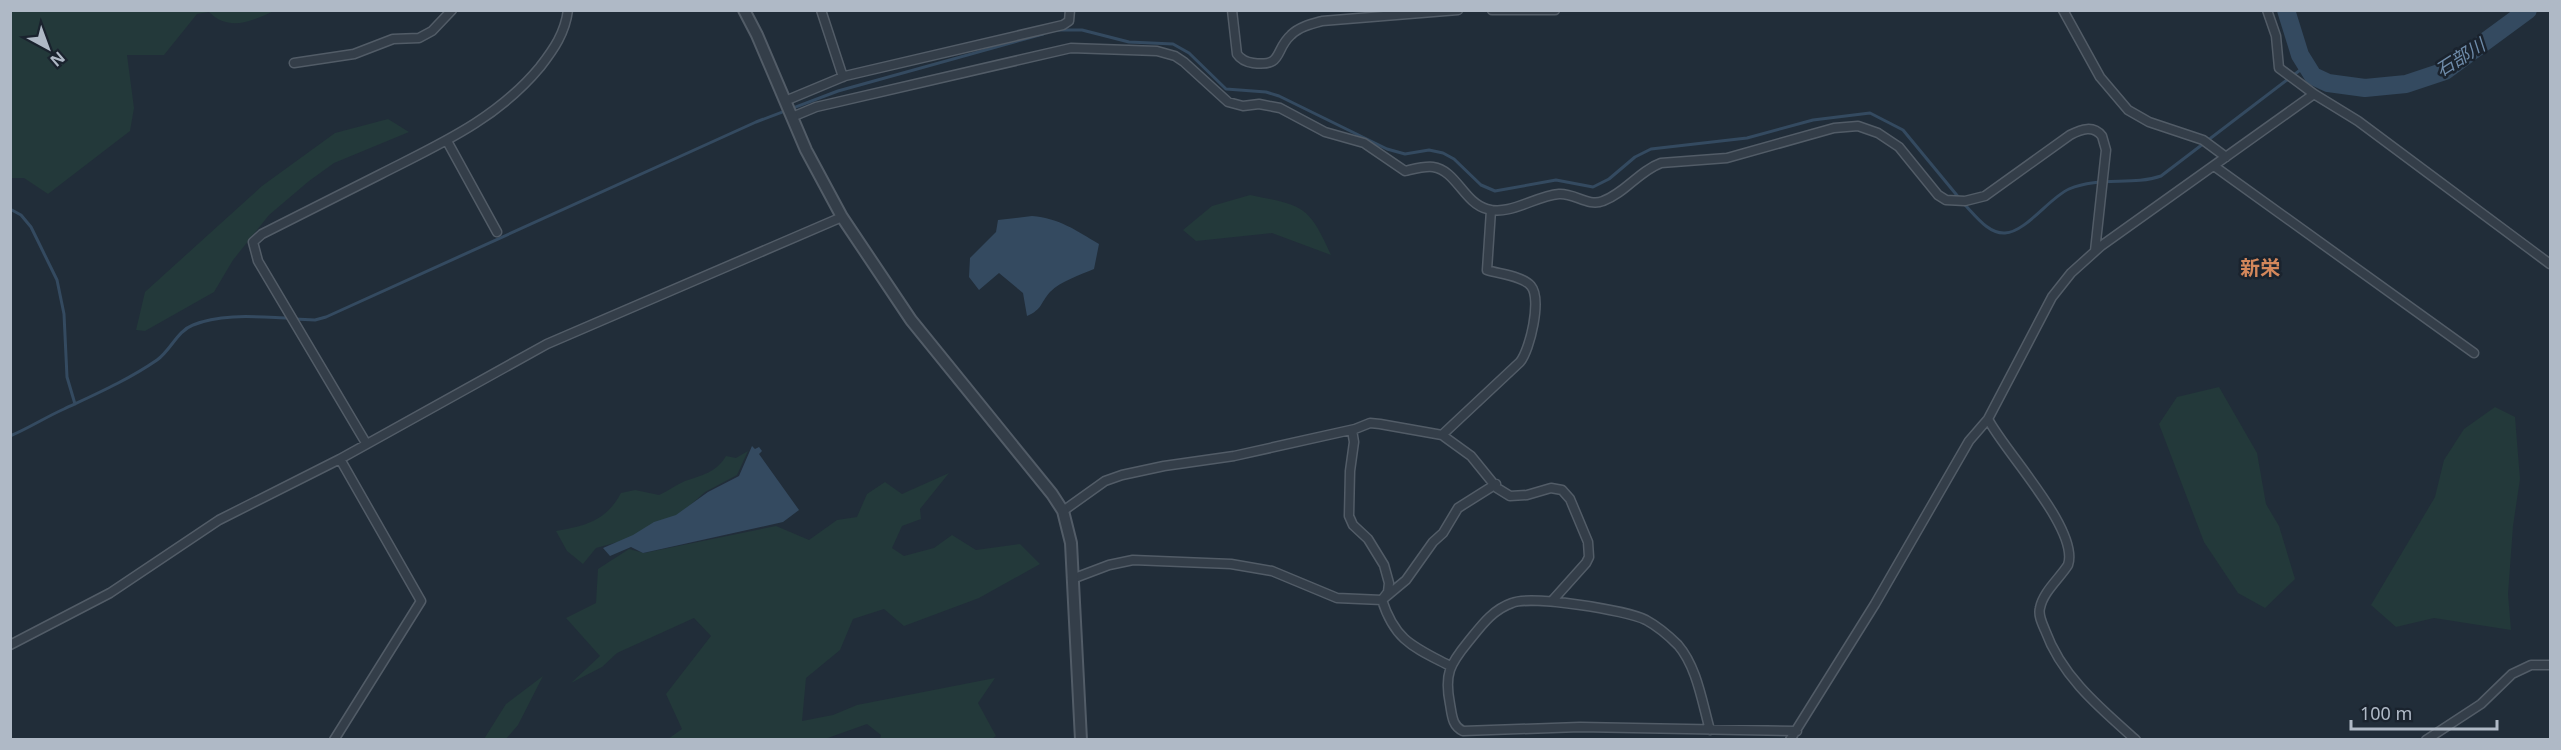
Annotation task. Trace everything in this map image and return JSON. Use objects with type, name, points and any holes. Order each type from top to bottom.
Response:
[{"type":"street","points":[[294,63],[354,54],[393,39],[419,38],[432,31],[452,10]]},
{"type":"street","points":[[366,443],[258,261],[253,242],[262,234],[447,141],[504,105],[528,81],[562,36],[568,10]]},
{"type":"street","points":[[744,10],[814,165],[842,217],[911,320],[1052,494],[1063,511],[1071,543],[1081,740]]},
{"type":"street","points":[[821,10],[843,77]]},
{"type":"street","points":[[785,101],[843,77],[1064,25],[1069,21],[1070,10]]},
{"type":"street","points":[[1232,10],[1237,54],[1248,63],[1264,65],[1276,59],[1291,35],[1322,21],[1458,10]]},
{"type":"street","points":[[1492,10],[1554,10]]},
{"type":"street","points":[[2063,10],[2100,77],[2128,110],[2149,122],[2204,140],[2226,157]]},
{"type":"street","points":[[2267,10],[2276,36],[2279,68],[2314,94],[2358,121],[2550,264]]},
{"type":"street","points":[[792,117],[816,107],[1071,48],[1133,52],[1157,51],[1175,56],[1184,62],[1228,102],[1243,106],[1267,105],[1280,108],[1325,132],[1364,143],[1405,171],[1424,167],[1437,168],[1451,177],[1477,205],[1491,210],[1507,209],[1557,194],[1574,196],[1592,203],[1600,202],[1620,192],[1653,166],[1727,158],[1847,125],[1868,129],[1892,141],[1915,164],[1938,195],[1946,200],[1965,201],[1985,196],[2070,135],[2085,129],[2092,129],[2102,136],[2106,150],[2095,251]]},
{"type":"street","points":[[1790,740],[1875,604],[1969,441],[1988,419],[2052,297],[2095,251],[2314,94]]},
{"type":"street","points":[[447,141],[497,232]]},
{"type":"street","points":[[2214,166],[2474,353]]},
{"type":"street","points":[[1442,435],[1520,362],[1525,355],[1529,341],[1536,303],[1534,290],[1526,281],[1487,270],[1491,210]]},
{"type":"street","points":[[10,645],[110,593],[219,520],[340,459],[547,344],[842,217]]},
{"type":"street","points":[[1988,419],[1996,434],[2018,459],[2039,491],[2067,545],[2070,559],[2068,565],[2040,605],[2041,619],[2048,640],[2082,690],[2136,740]]},
{"type":"street","points":[[1063,511],[1105,481],[1122,475],[1164,466],[1234,456],[1352,430],[1370,423],[1442,435],[1472,456],[1496,484],[1510,496],[1557,488],[1570,499],[1588,542],[1589,557],[1551,601]]},
{"type":"street","points":[[1352,430],[1354,442],[1350,471],[1349,516],[1353,525],[1368,539],[1384,565],[1389,583],[1388,592],[1382,600]]},
{"type":"street","points":[[334,740],[421,601],[340,459]]},
{"type":"street","points":[[1072,579],[1133,560],[1231,564],[1272,571],[1337,598],[1382,600],[1406,580],[1433,542],[1443,533],[1454,513],[1496,484]]},
{"type":"street","points":[[1382,600],[1390,622],[1406,642],[1450,666]]},
{"type":"street","points":[[1710,730],[1690,665],[1679,646],[1645,620],[1622,611],[1551,601],[1519,600],[1495,612],[1482,624],[1450,666],[1448,690],[1452,719],[1457,728],[1463,731],[1580,727],[1710,730],[1797,731]]},
{"type":"street","points":[[2426,740],[2481,704],[2512,674],[2531,664],[2550,665]]},
{"type":"green space","points":[[11,10],[274,11],[241,23],[225,22],[209,12],[197,14],[164,55],[127,55],[134,108],[130,131],[48,194],[24,178],[11,178]]},
{"type":"green space","points":[[388,119],[409,132],[334,163],[309,181],[269,215],[233,260],[214,292],[145,331],[136,330],[145,292],[262,186],[335,133]]},
{"type":"green space","points":[[1250,195],[1293,205],[1302,210],[1316,226],[1331,255],[1272,233],[1196,241],[1183,230],[1212,206]]},
{"type":"green space","points":[[2219,387],[2257,453],[2266,504],[2279,526],[2295,579],[2265,608],[2238,593],[2204,542],[2159,424],[2177,397]]},
{"type":"green space","points":[[2495,407],[2515,417],[2520,479],[2513,526],[2508,594],[2511,630],[2434,618],[2396,627],[2371,605],[2435,497],[2444,460],[2464,429]]},
{"type":"green space","points":[[748,451],[737,475],[705,492],[678,516],[629,539],[596,548],[583,564],[567,551],[556,531],[594,521],[609,510],[621,493],[635,490],[659,495],[713,470],[726,456],[736,458]]},
{"type":"green space","points":[[949,473],[920,509],[921,519],[902,526],[892,548],[904,556],[934,548],[952,535],[976,550],[1020,544],[1040,564],[979,598],[904,626],[884,609],[853,619],[840,650],[806,678],[802,721],[833,715],[857,705],[995,678],[978,703],[996,736],[992,739],[880,739],[881,735],[867,724],[825,739],[668,739],[682,729],[666,694],[711,636],[694,618],[617,653],[602,667],[571,683],[600,656],[566,618],[596,603],[598,569],[629,549],[644,553],[776,526],[809,540],[837,520],[857,517],[867,494],[885,482],[902,494]]},
{"type":"green space","points":[[543,676],[518,725],[506,739],[484,739],[506,704]]},
{"type":"water","points":[[1032,216],[1059,222],[1099,244],[1094,269],[1054,288],[1039,308],[1027,316],[1023,293],[999,273],[979,290],[969,277],[970,258],[996,232],[998,220]]},
{"type":"water","points":[[752,446],[755,449],[759,447],[762,451],[759,454],[799,510],[783,522],[643,553],[631,547],[610,556],[603,548],[633,535],[654,522],[676,515],[708,492],[739,476]]},
{"type":"waterway","name":"石部川","points":[[2286,10],[2300,55],[2313,76],[2328,83],[2365,88],[2406,84],[2445,71],[2528,10]]},
{"type":"waterway","points":[[1058,30],[1082,30],[1129,42],[1173,44],[1189,53],[1226,89],[1266,92],[1279,96],[1387,149],[1405,154],[1429,150],[1443,153],[1454,159],[1481,185],[1495,191],[1556,180],[1593,187],[1609,179],[1635,157],[1651,149],[1747,138],[1813,120],[1870,113],[1903,130],[1960,199]]},
{"type":"waterway","points":[[295,319],[315,320],[326,317],[756,122],[838,91],[1043,34]]},
{"type":"waterway","points":[[1964,204],[1987,227],[2005,233],[2021,227],[2061,193],[2069,189],[2092,183],[2150,179],[2161,176],[2308,64]]},
{"type":"waterway","points":[[10,209],[21,215],[31,227],[57,280],[64,314],[67,377],[75,404]]},
{"type":"waterway","points":[[10,436],[146,367],[162,356],[183,332],[193,325],[228,317],[289,318]]},
{"type":"district","name":"新栄","points":[[2260,267]]}]
